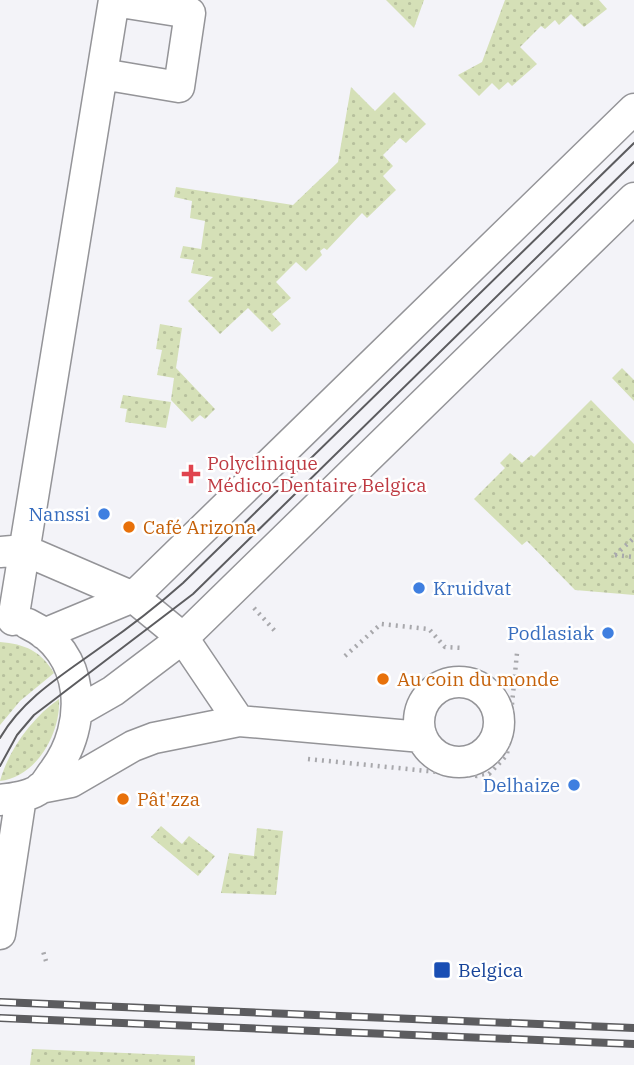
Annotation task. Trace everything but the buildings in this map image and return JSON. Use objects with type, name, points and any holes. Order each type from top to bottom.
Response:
[{"type":"street","points":[[0,934],[20,795],[65,756],[75,732],[78,711],[71,669],[60,650],[30,624],[6,621],[12,551],[114,1],[190,13],[179,86],[102,74]]},
{"type":"street","points":[[44,634],[133,597],[634,109]]},
{"type":"street","points":[[78,711],[113,691],[183,638],[634,198]]},
{"type":"street","points":[[12,551],[133,597],[183,638],[239,721]]},
{"type":"street","points":[[20,795],[71,782],[133,746],[154,738],[239,721],[422,737],[440,758],[467,762],[478,770],[490,748],[499,722],[497,709],[490,697],[467,683],[440,687],[429,696],[422,709],[419,723],[422,737]]},
{"type":"path","points":[[634,538],[615,555],[634,557]]},
{"type":"path","points":[[247,600],[275,631]]},
{"type":"path","points":[[345,656],[381,624],[429,629],[445,647],[462,648]]},
{"type":"path","points":[[46,952],[43,951],[46,961]]},
{"type":"green space","points":[[386,0],[424,0],[414,28]]},
{"type":"green space","points":[[505,0],[599,0],[607,9],[584,27],[571,14],[559,25],[555,20],[545,29],[541,26],[520,47],[537,64],[512,86],[508,82],[499,90],[492,83],[479,96],[458,75],[482,62]]},
{"type":"green space","points":[[351,87],[375,111],[394,92],[426,124],[406,143],[400,138],[383,155],[393,166],[383,176],[396,190],[367,218],[362,213],[327,250],[324,248],[320,251],[322,255],[306,271],[296,262],[276,282],[291,298],[272,314],[281,324],[272,332],[248,308],[220,334],[188,301],[213,277],[191,273],[194,260],[180,258],[183,246],[201,249],[205,221],[190,218],[192,201],[174,197],[176,187],[293,205],[338,162]]},
{"type":"green space","points":[[160,324],[182,328],[176,368],[215,409],[205,419],[200,415],[192,422],[171,400],[174,378],[157,375],[162,350],[156,349]]},
{"type":"green space","points":[[622,368],[634,380],[634,401],[612,378]]},
{"type":"green space","points":[[123,395],[171,402],[166,428],[125,422],[127,409],[120,408]]},
{"type":"green space","points":[[591,400],[634,444],[634,595],[575,590],[527,541],[522,545],[474,499],[505,468],[500,463],[510,453],[522,463],[531,455],[534,457]]},
{"type":"green space","points":[[0,642],[32,650],[44,659],[54,673],[20,701],[0,725]]},
{"type":"green space","points":[[59,699],[56,725],[44,751],[25,771],[0,781],[9,757],[23,735],[40,715]]},
{"type":"green space","points":[[161,826],[182,844],[189,836],[215,856],[198,876],[151,837]]},
{"type":"green space","points":[[257,828],[283,831],[276,895],[221,893],[229,853],[254,856]]},
{"type":"green space","points":[[32,1049],[195,1056],[195,1065],[30,1065]]},
{"type":"tram line","points":[[0,738],[33,698],[133,624],[183,583],[634,143]]},
{"type":"tram line","points":[[0,766],[17,735],[34,715],[193,594],[634,162]]},
{"type":"railway","points":[[0,1002],[634,1028]]},
{"type":"railway","points":[[0,1018],[634,1044]]},
{"type":"place","name":"Polyclinique Médico-Dentaire Belgica","points":[[191,474]]},
{"type":"place","name":"Nanssi","points":[[104,514]]},
{"type":"place","name":"Café Arizona","points":[[129,527]]},
{"type":"place","name":"Kruidvat","points":[[419,588]]},
{"type":"place","name":"Podlasiak","points":[[608,633]]},
{"type":"place","name":"Au coin du monde","points":[[383,679]]},
{"type":"place","name":"Delhaize","points":[[574,785]]},
{"type":"place","name":"Pât'zza","points":[[123,799]]},
{"type":"place","name":"Belgica","points":[[442,970]]}]
